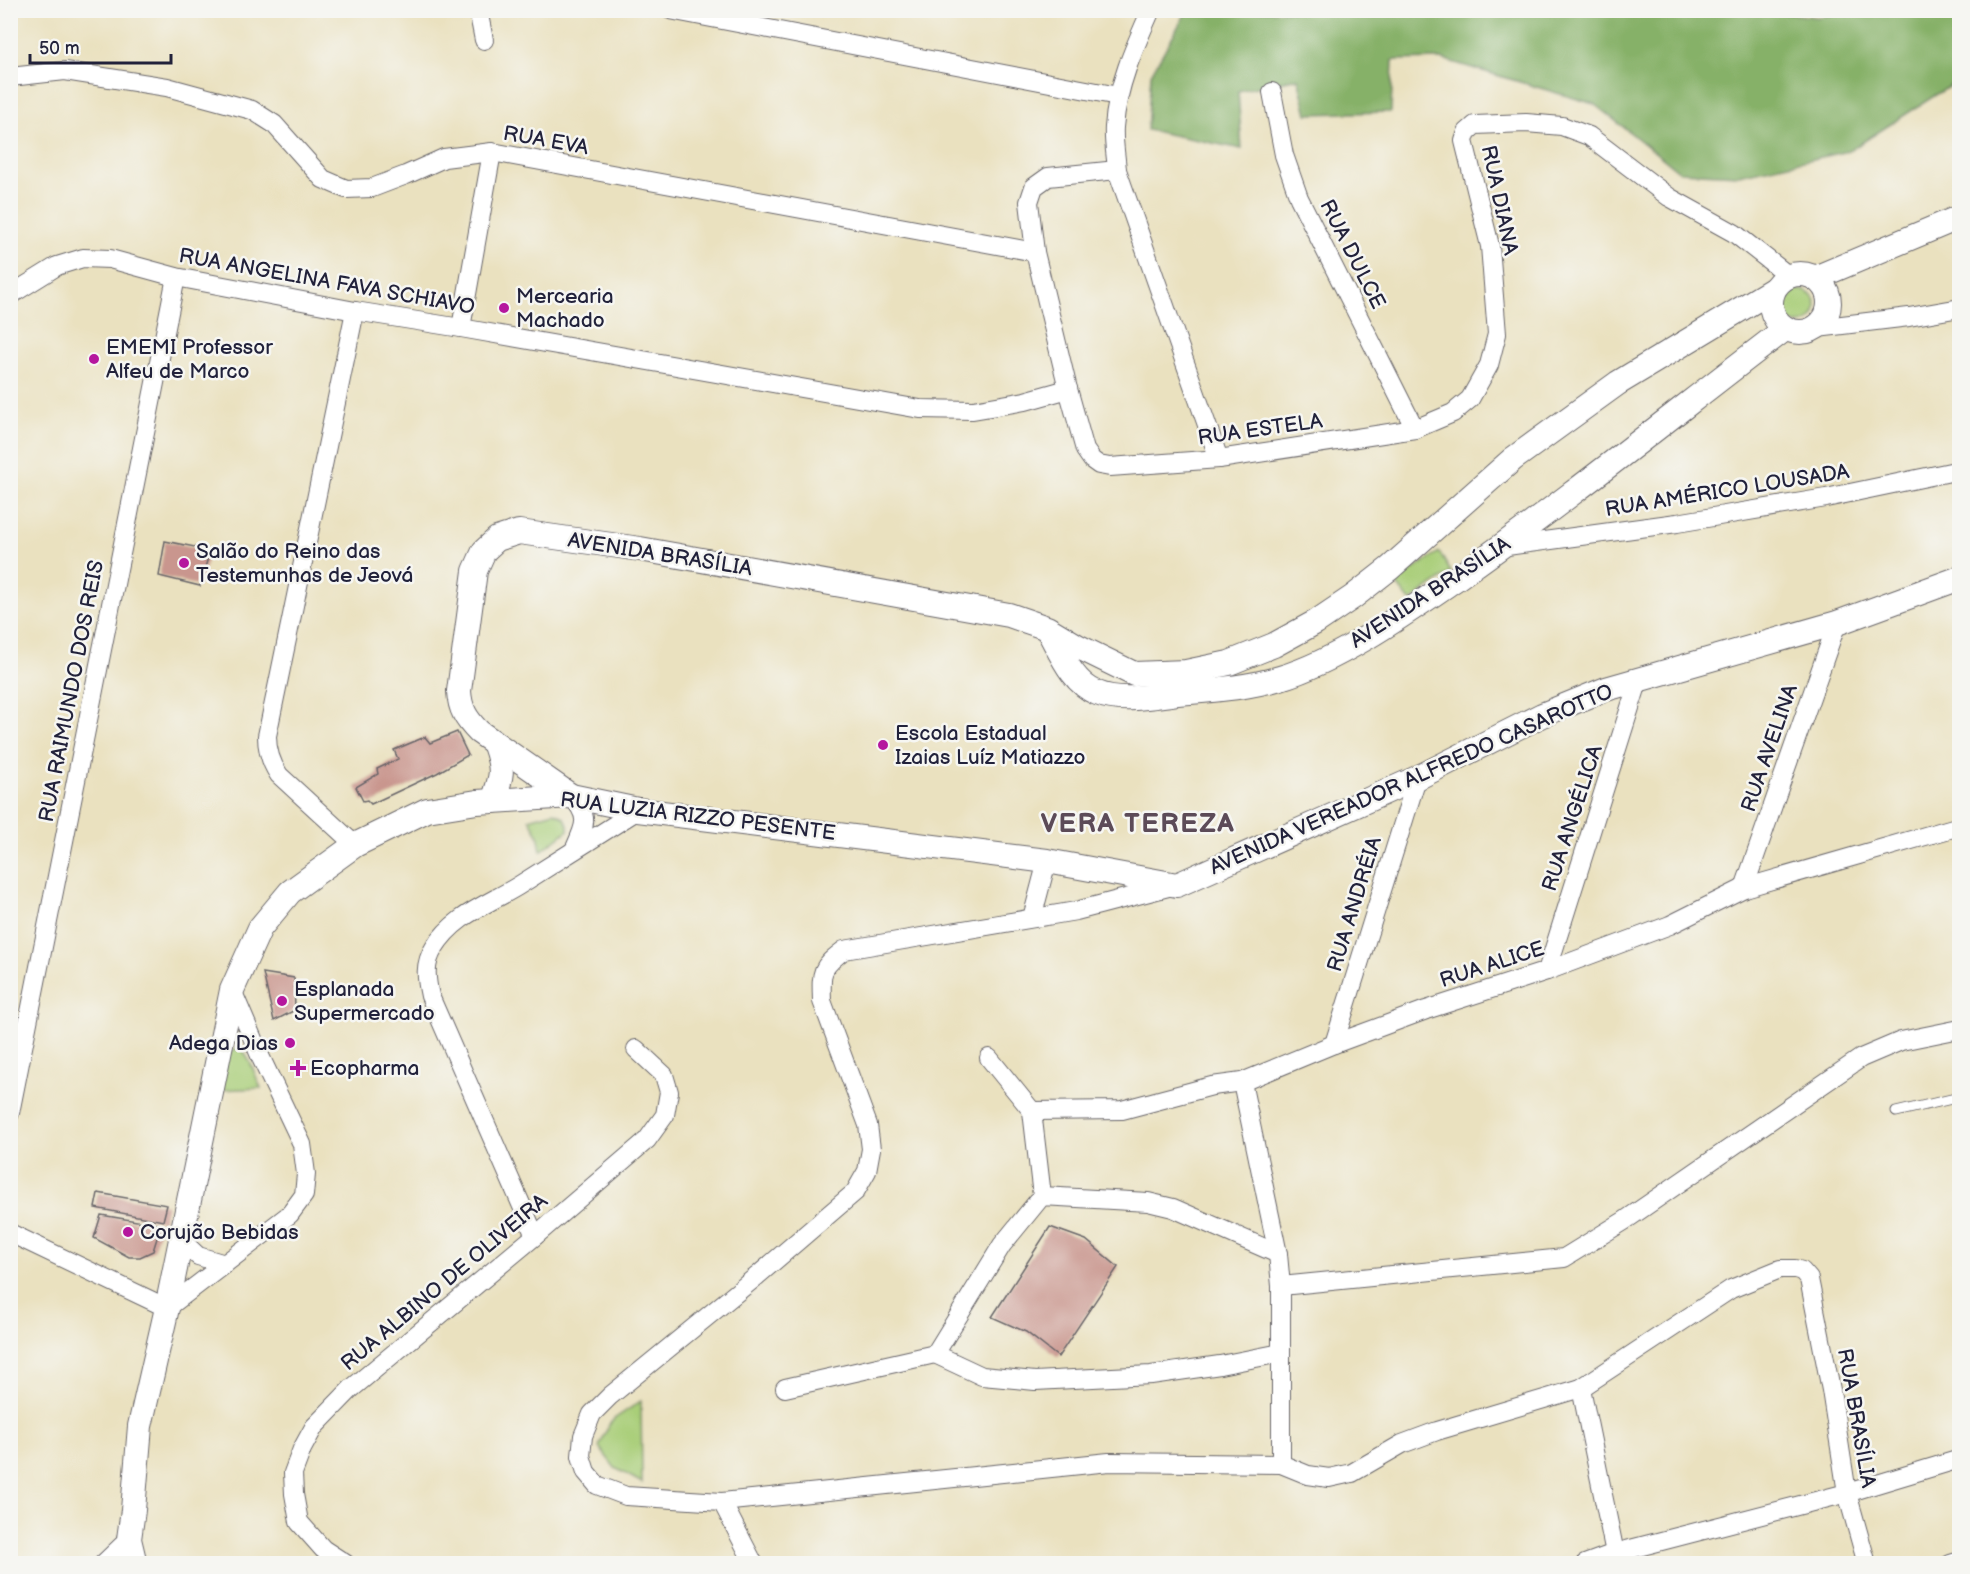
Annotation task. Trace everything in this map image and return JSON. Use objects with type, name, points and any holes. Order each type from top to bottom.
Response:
[{"type":"street","points":[[478,10],[484,40]]},
{"type":"street","points":[[670,10],[1118,96]]},
{"type":"street","points":[[1151,10],[1133,50],[1118,96],[1114,130],[1117,170],[1219,459]]},
{"type":"street","name":"RUA EVA","points":[[10,77],[65,71],[166,87],[252,110],[274,124],[323,179],[346,189],[372,188],[406,176],[444,158],[492,152],[1035,252]]},
{"type":"street","name":"RUA DULCE","points":[[1272,92],[1284,155],[1299,198],[1416,429]]},
{"type":"street","name":"RUA DIANA","points":[[1416,429],[1453,413],[1470,399],[1489,365],[1497,334],[1490,246],[1464,141],[1467,132],[1475,125],[1526,123],[1562,126],[1588,136],[1669,197],[1734,234],[1782,283]]},
{"type":"street","points":[[461,328],[492,152]]},
{"type":"street","points":[[1068,390],[1035,252],[1029,202],[1034,187],[1048,177],[1117,170]]},
{"type":"street","points":[[1815,278],[1959,217]]},
{"type":"street","name":"RUA ANGELINA FAVA SCHIAVO","points":[[12,294],[57,266],[83,258],[110,259],[176,277],[355,311],[920,409],[973,410],[1025,401],[1068,390]]},
{"type":"street","points":[[1816,328],[1829,312],[1828,293],[1823,284],[1815,278],[1798,274],[1782,283],[1771,307],[1773,315],[1785,328],[1795,332],[1959,308]]},
{"type":"street","name":"RUA RAIMUNDO DOS REIS","points":[[10,1113],[176,277]]},
{"type":"street","name":"AVENIDA BRASÍLIA","points":[[1047,628],[1066,662],[1080,681],[1096,693],[1115,698],[1136,686],[1229,663],[1274,645],[1316,622],[1353,597],[1390,568],[1513,459],[1618,383],[1782,283]]},
{"type":"street","points":[[355,311],[267,736],[267,747],[273,766],[279,775],[355,845]]},
{"type":"street","name":"AVENIDA BRASÍLIA","points":[[571,796],[495,745],[467,719],[460,705],[459,691],[475,571],[484,551],[497,539],[519,532],[640,549],[1009,615],[1047,628],[1136,686],[1249,686],[1282,678],[1312,666],[1407,612],[1500,548],[1785,328]]},
{"type":"street","name":"RUA ESTELA","points":[[1068,390],[1085,450],[1099,465],[1110,467],[1219,459],[1416,429]]},
{"type":"street","name":"RUA AMÉRICO LOUSADA","points":[[1500,548],[1677,523],[1826,498],[1959,470]]},
{"type":"street","name":"AVENIDA VEREADOR ALFREDO CASAROTTO","points":[[1281,1464],[1109,1462],[722,1502],[626,1496],[597,1485],[586,1472],[581,1456],[582,1436],[592,1414],[610,1396],[757,1276],[855,1192],[867,1171],[871,1149],[868,1125],[822,1001],[821,979],[828,962],[844,950],[1077,911],[1177,885],[1417,778],[1576,700],[1605,689],[1837,623],[1959,578]]},
{"type":"street","name":"RUA AVELINA","points":[[1744,888],[1837,623]]},
{"type":"street","name":"RUA ANGÉLICA","points":[[1547,971],[1639,679]]},
{"type":"street","points":[[494,801],[502,775],[495,745]]},
{"type":"street","name":"RUA ANDRÉIA","points":[[1334,1044],[1417,778]]},
{"type":"street","points":[[571,796],[579,804],[586,825],[574,850]]},
{"type":"street","name":"RUA LUZIA RIZZO PESENTE","points":[[135,1563],[129,1539],[140,1426],[167,1308],[232,990],[260,928],[290,892],[355,845],[426,810],[494,801],[571,796],[638,810],[1047,861],[1177,885]]},
{"type":"street","points":[[535,1236],[430,996],[425,973],[433,950],[449,928],[479,906],[514,888],[638,810]]},
{"type":"street","name":"RUA ALICE","points":[[1032,1112],[1122,1110],[1212,1086],[1242,1082],[1334,1044],[1426,1010],[1547,971],[1671,925],[1744,888],[1958,822]]},
{"type":"street","points":[[1032,918],[1047,861]]},
{"type":"street","points":[[10,1233],[167,1308],[290,1214],[304,1195],[306,1174],[302,1144],[232,990]]},
{"type":"street","points":[[1281,1286],[1564,1258],[1624,1221],[1861,1058],[1901,1041],[1959,1029]]},
{"type":"street","name":"RUA ALBINO DE OLIVEIRA","points":[[346,1563],[323,1549],[299,1522],[293,1473],[314,1427],[351,1389],[647,1140],[665,1115],[669,1092],[664,1075],[636,1049]]},
{"type":"street","points":[[935,1354],[1002,1245],[1042,1196],[1032,1112],[989,1058]]},
{"type":"street","points":[[1242,1082],[1278,1254],[1281,1286],[1281,1464],[1308,1475],[1329,1478],[1352,1473],[1402,1444],[1437,1431],[1581,1388],[1616,1558]]},
{"type":"street","points":[[1042,1196],[1148,1202],[1173,1208],[1278,1254]]},
{"type":"street","points":[[181,1240],[198,1256],[225,1264]]},
{"type":"street","name":"RUA BRASÍLIA","points":[[1581,1388],[1731,1289],[1780,1269],[1802,1271],[1809,1279],[1831,1390],[1846,1493],[1867,1563]]},
{"type":"street","points":[[785,1388],[935,1354],[982,1376],[1035,1381],[1151,1375],[1281,1353]]},
{"type":"street","points":[[1585,1563],[1616,1558],[1959,1460]]},
{"type":"street","points":[[722,1502],[754,1563]]},
{"type":"street","points":[[103,1563],[129,1539]]},
{"type":"street","points":[[1950,1563],[1959,1561]]},
{"type":"lane","points":[[1896,1112],[1959,1097]]},
{"type":"green space","points":[[1756,10],[1817,17],[1866,10],[1959,11],[1959,80],[1849,151],[1739,175],[1680,172],[1594,104],[1442,59],[1393,60],[1391,112],[1307,114],[1298,78],[1238,91],[1242,149],[1147,130],[1151,74],[1187,11]]},
{"type":"green space","points":[[1799,290],[1811,295],[1816,307],[1811,319],[1799,324],[1787,319],[1782,307],[1787,295]]},
{"type":"green space","points":[[1439,552],[1451,572],[1410,601],[1395,582]]},
{"type":"green space","points":[[554,812],[564,818],[568,830],[541,851],[538,834],[529,819]]},
{"type":"green space","points":[[241,1047],[261,1088],[219,1090],[227,1053]]},
{"type":"green space","points":[[641,1401],[642,1483],[615,1468],[599,1447],[614,1419]]},
{"type":"building","name":"Salão do Reino das Testemunhas de Jeová","points":[[165,541],[210,550],[200,586],[159,576]]},
{"type":"building","points":[[457,732],[468,755],[437,773],[371,804],[367,800],[363,801],[356,787],[378,774],[377,769],[398,759],[394,750],[425,737],[430,743]]},
{"type":"building","name":"Esplanada Supermercado","points":[[263,973],[294,978],[295,1010],[274,1021]]},
{"type":"building","points":[[98,1193],[167,1205],[163,1221],[95,1208]]},
{"type":"building","name":"Corujão Bebidas","points":[[101,1215],[161,1225],[153,1251],[140,1257],[129,1257],[94,1238]]},
{"type":"building","points":[[1050,1227],[1086,1240],[1118,1267],[1058,1357],[1026,1332],[992,1317]]},
{"type":"place","name":"Mercearia Machado","points":[[504,308]]},
{"type":"place","name":"EMEMI Professor Alfeu de Marco","points":[[94,359]]},
{"type":"place","name":"Salão do Reino das Testemunhas de Jeová","points":[[184,563]]},
{"type":"place","name":"Escola Estadual Izaias Luíz Matiazzo","points":[[883,745]]},
{"type":"place","name":"Esplanada Supermercado","points":[[282,1001]]},
{"type":"place","name":"Adega Dias","points":[[290,1043]]},
{"type":"place","name":"Ecopharma","points":[[298,1068]]},
{"type":"place","name":"Corujão Bebidas","points":[[128,1232]]},
{"type":"district","name":"VERA TEREZA","points":[[1138,823]]}]
